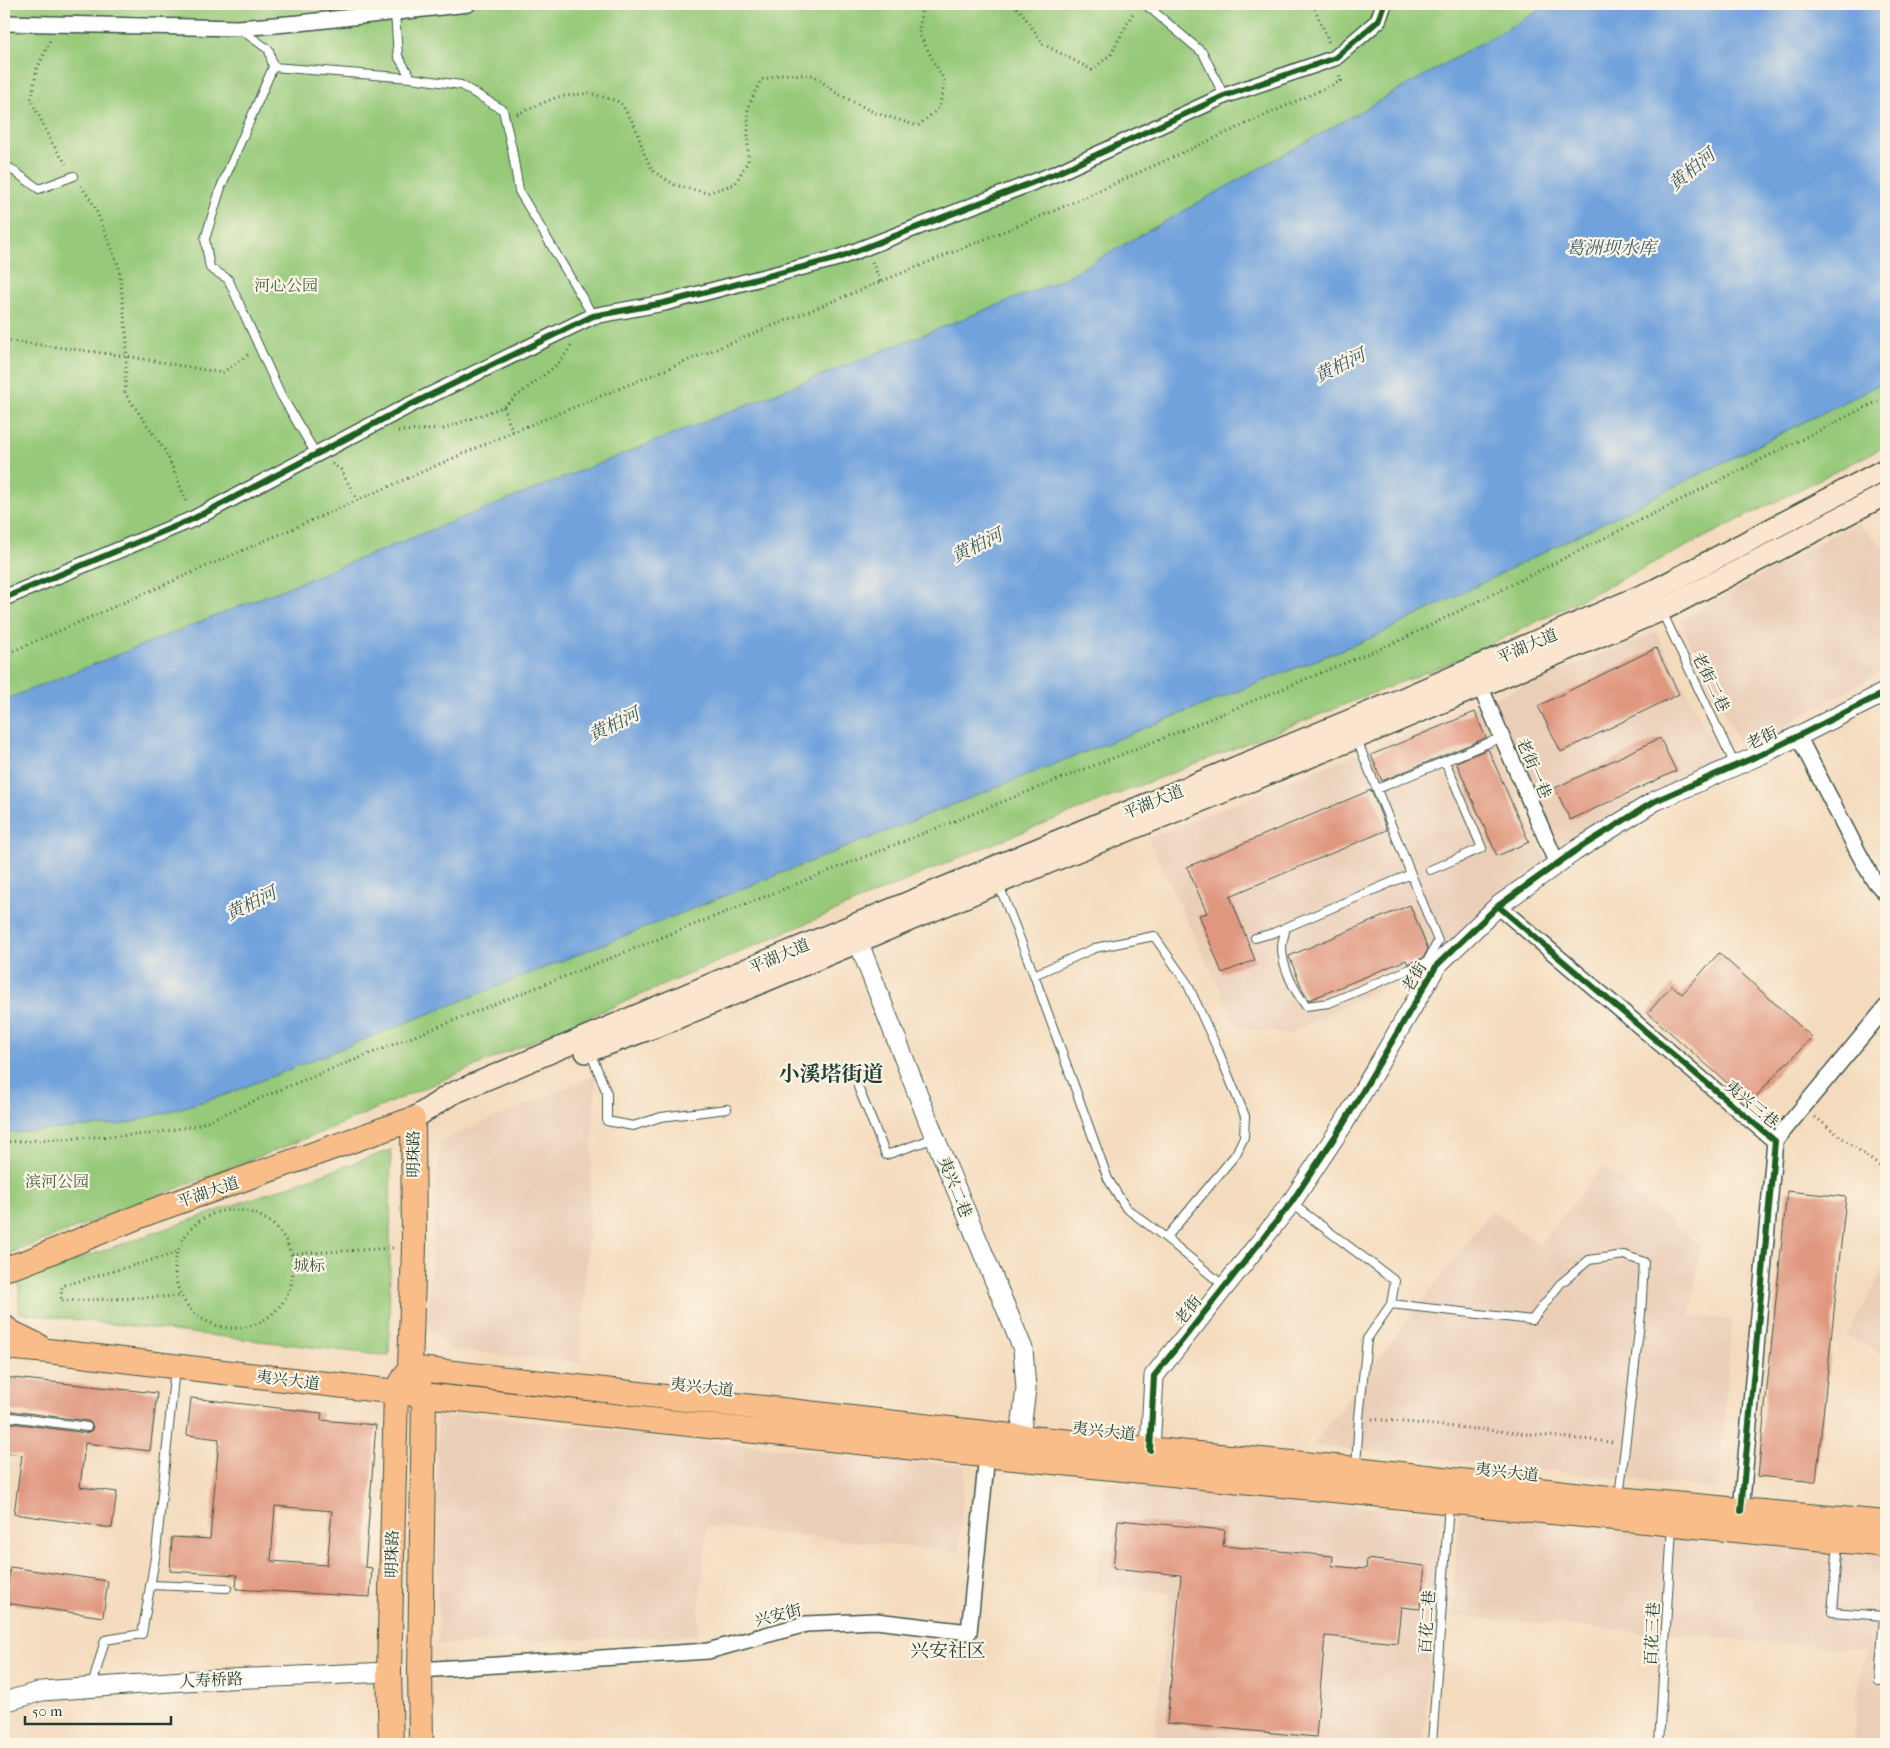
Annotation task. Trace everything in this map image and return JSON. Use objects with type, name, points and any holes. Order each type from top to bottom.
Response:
[{"type":"main road","name":"平湖大道","points":[[413,1119],[451,1094],[764,962],[1402,699],[1657,590],[1886,469]]},
{"type":"main road","name":"平湖大道","points":[[4,1277],[14,1266],[150,1212],[413,1119],[590,1050],[660,1025],[998,883],[1356,738],[1662,610],[1882,502]]},
{"type":"main road","name":"明珠路","points":[[391,1744],[389,1672],[396,1392],[410,1368],[414,1246],[413,1119]]},
{"type":"main road","points":[[4,1327],[48,1351]]},
{"type":"main road","name":"夷兴大道","points":[[4,1347],[396,1392],[987,1455],[1886,1545]]},
{"type":"main road","name":"明珠路","points":[[410,1368],[424,1395],[420,1670],[421,1744]]},
{"type":"main road","name":"夷兴大道","points":[[410,1368],[1150,1450],[1356,1469],[1618,1499],[1886,1523]]},
{"type":"street","points":[[4,23],[238,28],[468,4]]},
{"type":"street","points":[[4,598],[193,519],[408,406],[593,316],[664,303],[838,258],[1057,173],[1224,96],[1334,58],[1378,21],[1384,4]]},
{"type":"street","points":[[1856,484],[1882,502]]},
{"type":"street","name":"老街一巷","points":[[1480,686],[1557,864]]},
{"type":"street","name":"老街","points":[[1150,1450],[1154,1376],[1291,1203],[1344,1123],[1437,965],[1498,906],[1557,864],[1656,801],[1798,736],[1886,692]]},
{"type":"street","points":[[1798,736],[1859,854],[1873,879],[1886,894]]},
{"type":"street","name":"夷兴三巷","points":[[1498,906],[1774,1141]]},
{"type":"street","name":"夷兴二巷","points":[[858,941],[935,1138],[1023,1349],[1026,1389],[1020,1436]]},
{"type":"street","name":"夷兴三巷","points":[[1741,1511],[1774,1141],[1886,1006]]},
{"type":"street","name":"兴安街","points":[[420,1670],[708,1651],[806,1624],[876,1621],[969,1632],[987,1455]]},
{"type":"street","name":"人寿桥路","points":[[4,1702],[42,1691],[184,1681],[389,1672]]},
{"type":"lane","points":[[1145,4],[1203,53],[1224,96]]},
{"type":"lane","points":[[395,12],[398,56],[411,78]]},
{"type":"lane","points":[[238,28],[269,50],[273,67],[221,187],[205,239],[210,268],[228,279],[281,395],[316,454]]},
{"type":"lane","points":[[273,67],[411,78],[461,85],[503,110],[519,191],[593,316]]},
{"type":"lane","points":[[4,164],[39,189],[74,176]]},
{"type":"lane","name":"老街二巷","points":[[1662,610],[1736,765]]},
{"type":"lane","points":[[1377,789],[1502,737]]},
{"type":"lane","points":[[1286,927],[1281,946],[1284,961],[1295,991],[1306,1006],[1320,1006],[1329,1003],[1427,962],[1438,941],[1356,738]]},
{"type":"lane","points":[[1430,870],[1482,848],[1445,761]]},
{"type":"lane","points":[[1255,938],[1286,927],[1410,874]]},
{"type":"lane","points":[[998,883],[1034,975],[1108,1179],[1126,1208],[1224,1286]]},
{"type":"lane","points":[[1034,975],[1095,948],[1154,936],[1186,983],[1217,1048],[1245,1116],[1244,1137],[1236,1154],[1166,1238]]},
{"type":"lane","points":[[590,1050],[607,1093],[607,1121],[633,1126],[661,1117],[727,1109]]},
{"type":"lane","points":[[858,1087],[886,1155],[935,1138]]},
{"type":"lane","points":[[1291,1203],[1395,1281],[1392,1304],[1368,1338],[1359,1418],[1356,1469]]},
{"type":"lane","points":[[1392,1304],[1532,1320],[1560,1284],[1589,1260],[1624,1255],[1644,1262],[1641,1314],[1618,1499]]},
{"type":"lane","points":[[91,1688],[105,1640],[142,1634],[156,1552],[175,1366]]},
{"type":"lane","points":[[4,1416],[87,1427]]},
{"type":"lane","name":"百花二巷","points":[[1432,1744],[1449,1502]]},
{"type":"lane","name":"百花三巷","points":[[1660,1744],[1672,1525]]},
{"type":"lane","points":[[1838,1540],[1832,1612],[1884,1616],[1879,1681]]},
{"type":"lane","points":[[150,1585],[227,1588]]},
{"type":"path","points":[[505,119],[557,97],[590,93],[620,102],[635,126],[644,154],[653,171],[676,185],[707,192],[735,184],[748,161],[748,107],[761,80],[781,74],[813,75],[838,94],[873,112],[918,126],[939,108],[945,82],[920,34],[922,4]]},
{"type":"path","points":[[1013,4],[1043,44],[1092,70],[1110,54],[1137,4]]},
{"type":"path","points":[[4,655],[513,432],[1056,210],[1341,81],[1314,4]]},
{"type":"path","points":[[58,24],[37,69],[31,100],[52,143],[94,205],[119,267],[127,341],[124,393],[166,452],[193,519]]},
{"type":"path","points":[[394,431],[444,429],[503,408],[558,364],[593,316]]},
{"type":"path","points":[[10,341],[126,356],[222,373],[259,348]]},
{"type":"path","points":[[4,1142],[150,1134],[198,1125],[316,1075],[1168,736],[1402,639],[1886,398]]},
{"type":"path","points":[[503,408],[513,432]]},
{"type":"path","points":[[316,454],[341,470],[357,500]]},
{"type":"path","points":[[1802,1108],[1886,1171]]},
{"type":"path","points":[[234,1210],[253,1213],[271,1222],[284,1236],[292,1254],[293,1273],[289,1292],[279,1308],[264,1320],[246,1327],[227,1328],[208,1322],[193,1311],[181,1296],[176,1282],[174,1268],[176,1253],[184,1236],[198,1222],[215,1212],[234,1210]]},
{"type":"path","points":[[292,1254],[414,1246]]},
{"type":"path","points":[[176,1253],[62,1286],[61,1301],[181,1296]]},
{"type":"path","points":[[1359,1418],[1626,1443]]},
{"type":"shaded area","points":[[1856,522],[1886,548],[1886,669],[1742,749],[1680,621]]},
{"type":"shaded area","points":[[1656,632],[1722,760],[1560,852],[1493,699]]},
{"type":"shaded area","points":[[1477,705],[1546,860],[1490,904],[1413,991],[1396,980],[1290,1034],[1238,1028],[1148,838]]},
{"type":"shaded area","points":[[596,1075],[581,1363],[450,1350],[427,1323],[440,1141]]},
{"type":"shaded area","points":[[1603,1166],[1700,1246],[1691,1316],[1732,1320],[1719,1489],[1312,1446],[1492,1210],[1539,1245]]},
{"type":"shaded area","points":[[1886,1264],[1886,1355],[1847,1336]]},
{"type":"shaded area","points":[[437,1411],[712,1442],[965,1465],[959,1552],[707,1526],[697,1635],[438,1645]]},
{"type":"shaded area","points":[[1105,1481],[1440,1514],[1423,1744],[1154,1744],[1170,1593],[1097,1585]]},
{"type":"shaded area","points":[[1459,1512],[1886,1554],[1886,1744],[1853,1744],[1864,1650],[1452,1616]]},
{"type":"green space","name":"河心公园","points":[[4,4],[1551,4],[1061,280],[4,700]]},
{"type":"green space","name":"滨河公园","points":[[1886,381],[1886,446],[1470,655],[977,850],[322,1132],[4,1256],[4,1133],[125,1124],[225,1095],[1376,636]]},
{"type":"green space","name":"城标","points":[[391,1150],[389,1356],[19,1313],[19,1280]]},
{"type":"water","name":"葛洲坝水库","points":[[1551,4],[1886,4],[1886,381],[1376,636],[225,1095],[125,1124],[4,1133],[4,700],[1061,280]]},
{"type":"building","points":[[1656,648],[1679,694],[1561,752],[1538,706]]},
{"type":"building","points":[[1475,712],[1486,738],[1382,781],[1371,755]]},
{"type":"building","points":[[1660,738],[1676,771],[1570,820],[1555,788]]},
{"type":"building","points":[[1488,749],[1529,842],[1497,856],[1456,762]]},
{"type":"building","points":[[1371,790],[1387,830],[1230,896],[1255,960],[1222,973],[1199,915],[1207,913],[1187,867]]},
{"type":"building","points":[[1410,905],[1428,949],[1423,958],[1408,964],[1406,960],[1309,1000],[1303,991],[1289,956]]},
{"type":"building","points":[[1719,953],[1812,1037],[1750,1103],[1648,1013],[1672,985],[1682,994]]},
{"type":"building","points":[[1787,1191],[1846,1197],[1816,1482],[1758,1476]]},
{"type":"building","points":[[4,1377],[157,1393],[150,1451],[85,1443],[80,1487],[117,1492],[112,1528],[14,1514],[22,1455],[4,1453],[4,1422],[86,1433],[91,1431],[93,1427],[88,1421],[4,1410]]},
{"type":"building","points":[[191,1398],[322,1413],[321,1420],[376,1425],[365,1567],[372,1568],[370,1597],[236,1589],[237,1575],[170,1571],[172,1537],[210,1539],[219,1439],[187,1435]],"holes":[[[275,1506],[332,1511],[327,1565],[271,1561]]]},
{"type":"building","points":[[1118,1520],[1225,1530],[1223,1546],[1333,1556],[1332,1566],[1366,1569],[1367,1559],[1425,1566],[1420,1609],[1401,1607],[1397,1643],[1325,1636],[1316,1737],[1167,1723],[1181,1575],[1113,1568]]},
{"type":"building","points":[[10,1567],[108,1581],[103,1617],[5,1603]]},
{"type":"cycle path","points":[[4,598],[193,519],[408,406],[593,316],[664,303],[838,258],[1057,173],[1224,96],[1335,58],[1378,21],[1384,4]]},
{"type":"cycle path","points":[[1150,1450],[1154,1376],[1291,1203],[1344,1123],[1437,965],[1498,906],[1575,851],[1655,801],[1762,754],[1886,692]]},
{"type":"cycle path","points":[[1498,906],[1775,1141],[1741,1511]]},
{"type":"district","name":"小溪塔街道","points":[[831,1074]]},
{"type":"district","name":"兴安社区","points":[[948,1651]]},
{"type":"water label","name":"黄柏河","points":[[1692,170]]},
{"type":"water label","name":"黄柏河","points":[[1340,366]]},
{"type":"water label","name":"黄柏河","points":[[977,546]]},
{"type":"water label","name":"黄柏河","points":[[614,725]]},
{"type":"water label","name":"黄柏河","points":[[251,904]]}]
